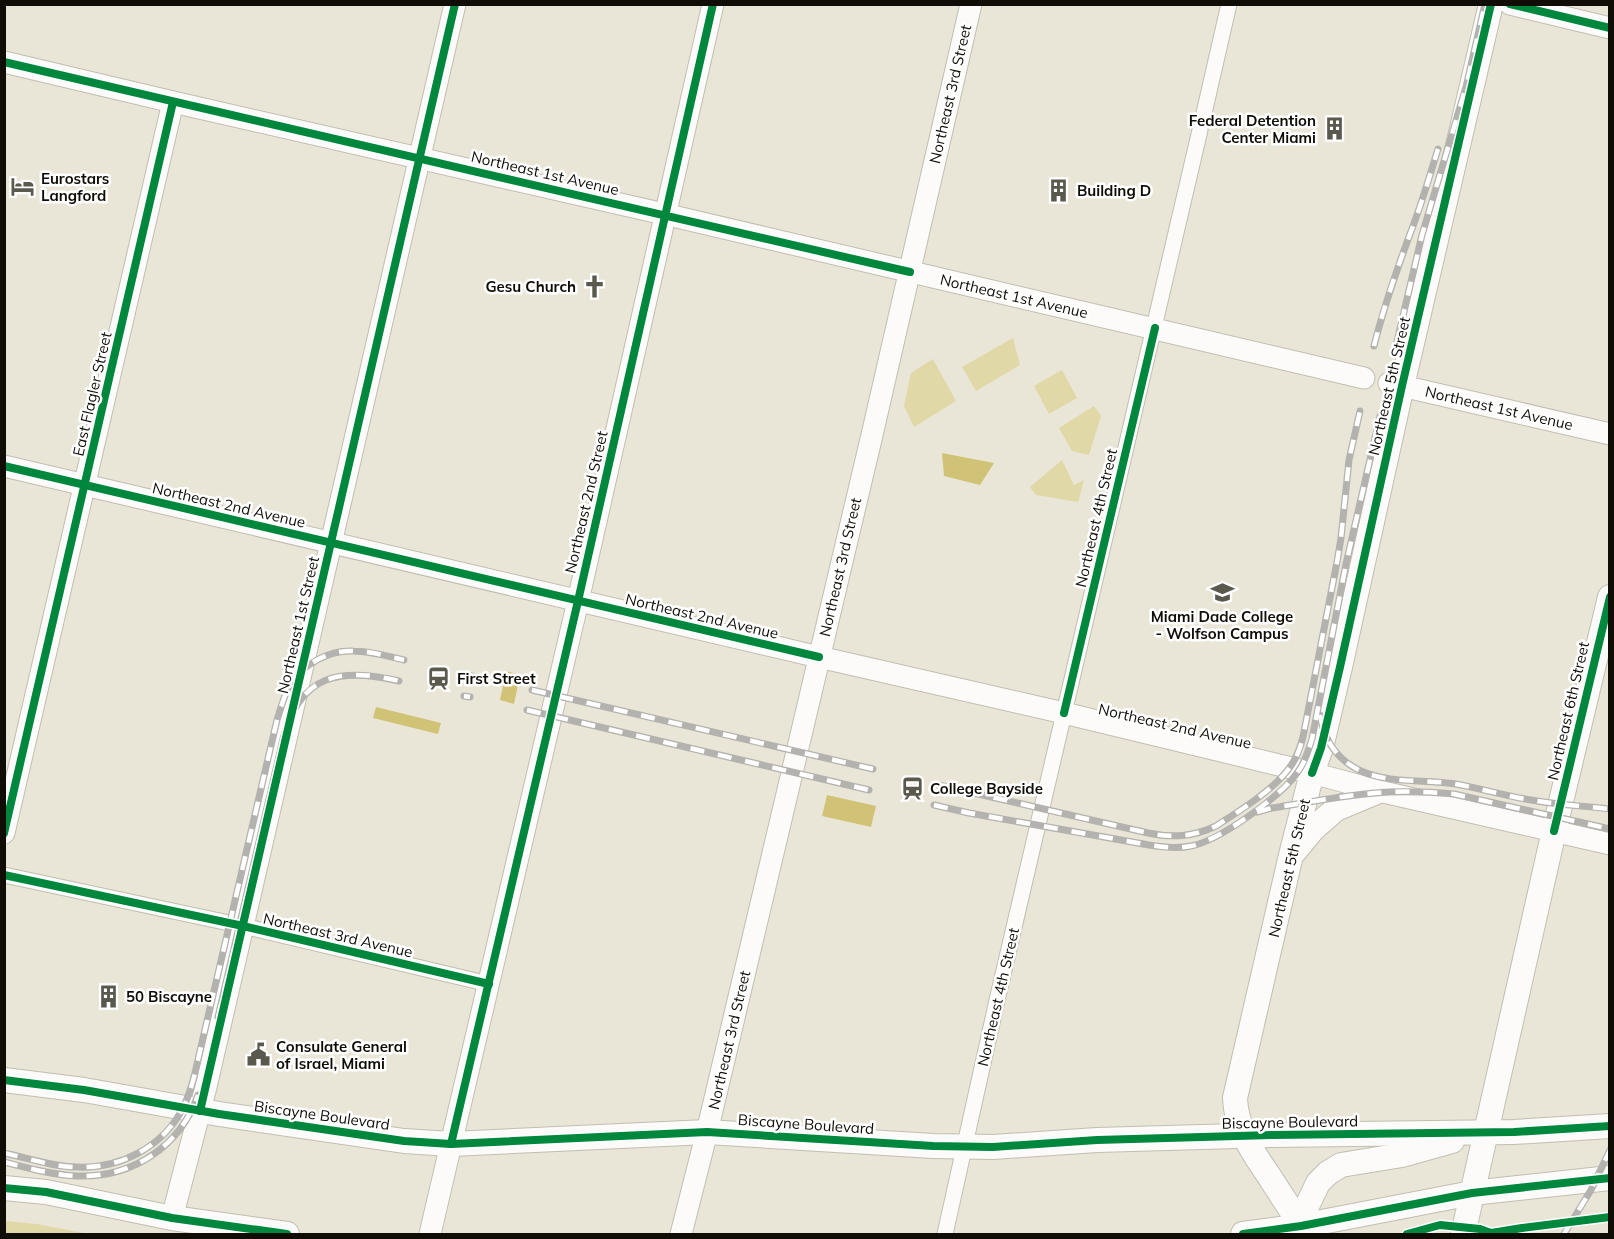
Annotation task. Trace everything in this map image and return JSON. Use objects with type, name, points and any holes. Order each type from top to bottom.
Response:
[{"type":"main road","name":"Northeast 1st Street","points":[[172,1218],[200,1111],[243,927],[454,4]]},
{"type":"main road","name":"Northeast 2nd Street","points":[[430,1234],[578,601],[712,4]]},
{"type":"main road","name":"Northeast 3rd Street","points":[[681,1234],[910,272],[971,4]]},
{"type":"main road","name":"Northeast 5th Street","points":[[1304,1230],[1244,1136],[1237,1119],[1235,1098],[1291,855],[1312,773],[1321,748],[1337,679],[1396,385],[1491,4]]},
{"type":"main road","points":[[1510,4],[1610,28]]},
{"type":"main road","name":"Northeast 1st Avenue","points":[[4,62],[1364,378]]},
{"type":"main road","name":"East Flagler Street","points":[[4,833],[12,771],[85,485],[173,102]]},
{"type":"main road","name":"Northeast 1st Avenue","points":[[1396,385],[1610,434]]},
{"type":"main road","name":"Northeast 2nd Avenue","points":[[4,466],[1064,713],[1379,791],[1610,844]]},
{"type":"main road","name":"Northeast 6th Street","points":[[1463,1234],[1554,831],[1610,597]]},
{"type":"main road","points":[[1291,855],[1313,829],[1335,809],[1379,791]]},
{"type":"main road","name":"Biscayne Boulevard","points":[[4,1080],[84,1090],[200,1111],[404,1141],[451,1144],[707,1132],[993,1147],[1097,1140],[1514,1132],[1610,1126]]},
{"type":"main road","points":[[1304,1230],[1308,1204],[1318,1183],[1341,1165],[1402,1155],[1487,1131]]},
{"type":"main road","points":[[1243,1234],[1304,1230],[1472,1193],[1610,1179]]},
{"type":"main road","points":[[4,1188],[55,1193],[172,1218],[286,1234]]},
{"type":"street","name":"Northeast 4th Street","points":[[945,1234],[963,1147],[1229,4]]},
{"type":"street","name":"Northeast 3rd Avenue","points":[[4,875],[489,984]]},
{"type":"shaded area","points":[[1013,338],[1020,365],[976,391],[962,367]]},
{"type":"shaded area","points":[[933,359],[956,401],[914,427],[904,406],[911,373]]},
{"type":"shaded area","points":[[1062,370],[1077,398],[1049,414],[1034,386]]},
{"type":"shaded area","points":[[1094,406],[1101,416],[1089,455],[1072,451],[1059,428]]},
{"type":"shaded area","points":[[942,453],[994,463],[980,485],[944,476]]},
{"type":"shaded area","points":[[1062,460],[1074,485],[1084,480],[1078,502],[1036,495],[1030,487]]},
{"type":"shaded area","points":[[506,671],[520,675],[514,704],[500,700]]},
{"type":"shaded area","points":[[376,707],[441,723],[438,734],[373,718]]},
{"type":"shaded area","points":[[827,795],[876,806],[871,827],[822,816]]},
{"type":"shaded area","points":[[5,1221],[37,1224],[89,1234],[5,1234]]},
{"type":"railway","points":[[1395,350],[1422,235],[1466,87],[1485,4]]},
{"type":"railway","points":[[1374,346],[1390,289],[1438,149]]},
{"type":"railway","points":[[939,785],[1148,833],[1174,836],[1191,834],[1216,826],[1256,800],[1275,784],[1295,760],[1303,737],[1337,562],[1349,460],[1360,411]]},
{"type":"railway","points":[[934,805],[1149,845],[1180,847],[1191,846],[1217,836],[1233,827],[1278,793],[1300,769],[1312,739],[1346,564],[1380,416]]},
{"type":"railway","points":[[4,1153],[68,1167],[93,1167],[139,1153],[164,1134],[174,1122],[185,1104],[194,1077],[277,720],[288,689],[295,677],[309,665],[335,653],[366,652],[404,660]]},
{"type":"railway","points":[[218,1017],[290,717],[312,688],[325,680],[358,675],[399,681]]},
{"type":"railway","points":[[469,675],[475,677]]},
{"type":"railway","points":[[532,690],[873,769]]},
{"type":"railway","points":[[464,696],[470,697]]},
{"type":"railway","points":[[527,710],[869,790]]},
{"type":"railway","points":[[1320,715],[1328,741],[1339,755],[1361,771],[1372,775],[1396,780],[1456,784],[1555,804],[1610,809]]},
{"type":"railway","points":[[1257,812],[1330,798],[1397,792],[1430,792],[1454,794],[1610,829]]},
{"type":"railway","points":[[4,1162],[40,1171],[77,1176],[117,1172],[151,1156],[166,1144],[179,1130],[198,1095]]},
{"type":"railway","points":[[1564,1234],[1591,1190],[1610,1150]]},
{"type":"cycle path","points":[[200,1111],[455,4]]},
{"type":"cycle path","points":[[451,1144],[578,601],[713,4]]},
{"type":"cycle path","points":[[1312,773],[1321,748],[1340,667],[1402,386],[1491,4]]},
{"type":"cycle path","points":[[1510,4],[1610,28]]},
{"type":"cycle path","points":[[4,62],[910,272]]},
{"type":"cycle path","points":[[4,833],[173,102]]},
{"type":"cycle path","points":[[1064,713],[1155,328]]},
{"type":"cycle path","points":[[4,466],[819,657]]},
{"type":"cycle path","points":[[1554,831],[1610,597]]},
{"type":"cycle path","points":[[4,875],[243,926],[489,984]]},
{"type":"cycle path","points":[[4,1080],[84,1090],[219,1114],[404,1141],[451,1144],[707,1132],[933,1146],[993,1147],[1097,1140],[1514,1132],[1610,1126]]},
{"type":"cycle path","points":[[1243,1234],[1301,1226],[1472,1193],[1610,1178]]},
{"type":"cycle path","points":[[4,1188],[46,1192],[172,1218],[287,1234]]},
{"type":"cycle path","points":[[1407,1234],[1440,1225],[1480,1229],[1491,1233],[1610,1217]]},
{"type":"place","name":"Federal Detention Center Miami","points":[[1334,129]]},
{"type":"place","name":"Eurostars Langford","points":[[23,187]]},
{"type":"place","name":"Building D","points":[[1059,190]]},
{"type":"place","name":"Gesu Church","points":[[594,286]]},
{"type":"place","name":"Miami Dade College - Wolfson Campus","points":[[1222,592]]},
{"type":"place","name":"First Street","points":[[439,678]]},
{"type":"place","name":"College Bayside","points":[[912,788]]},
{"type":"place","name":"50 Biscayne","points":[[108,996]]},
{"type":"place","name":"Consulate General of Israel, Miami","points":[[258,1055]]}]
